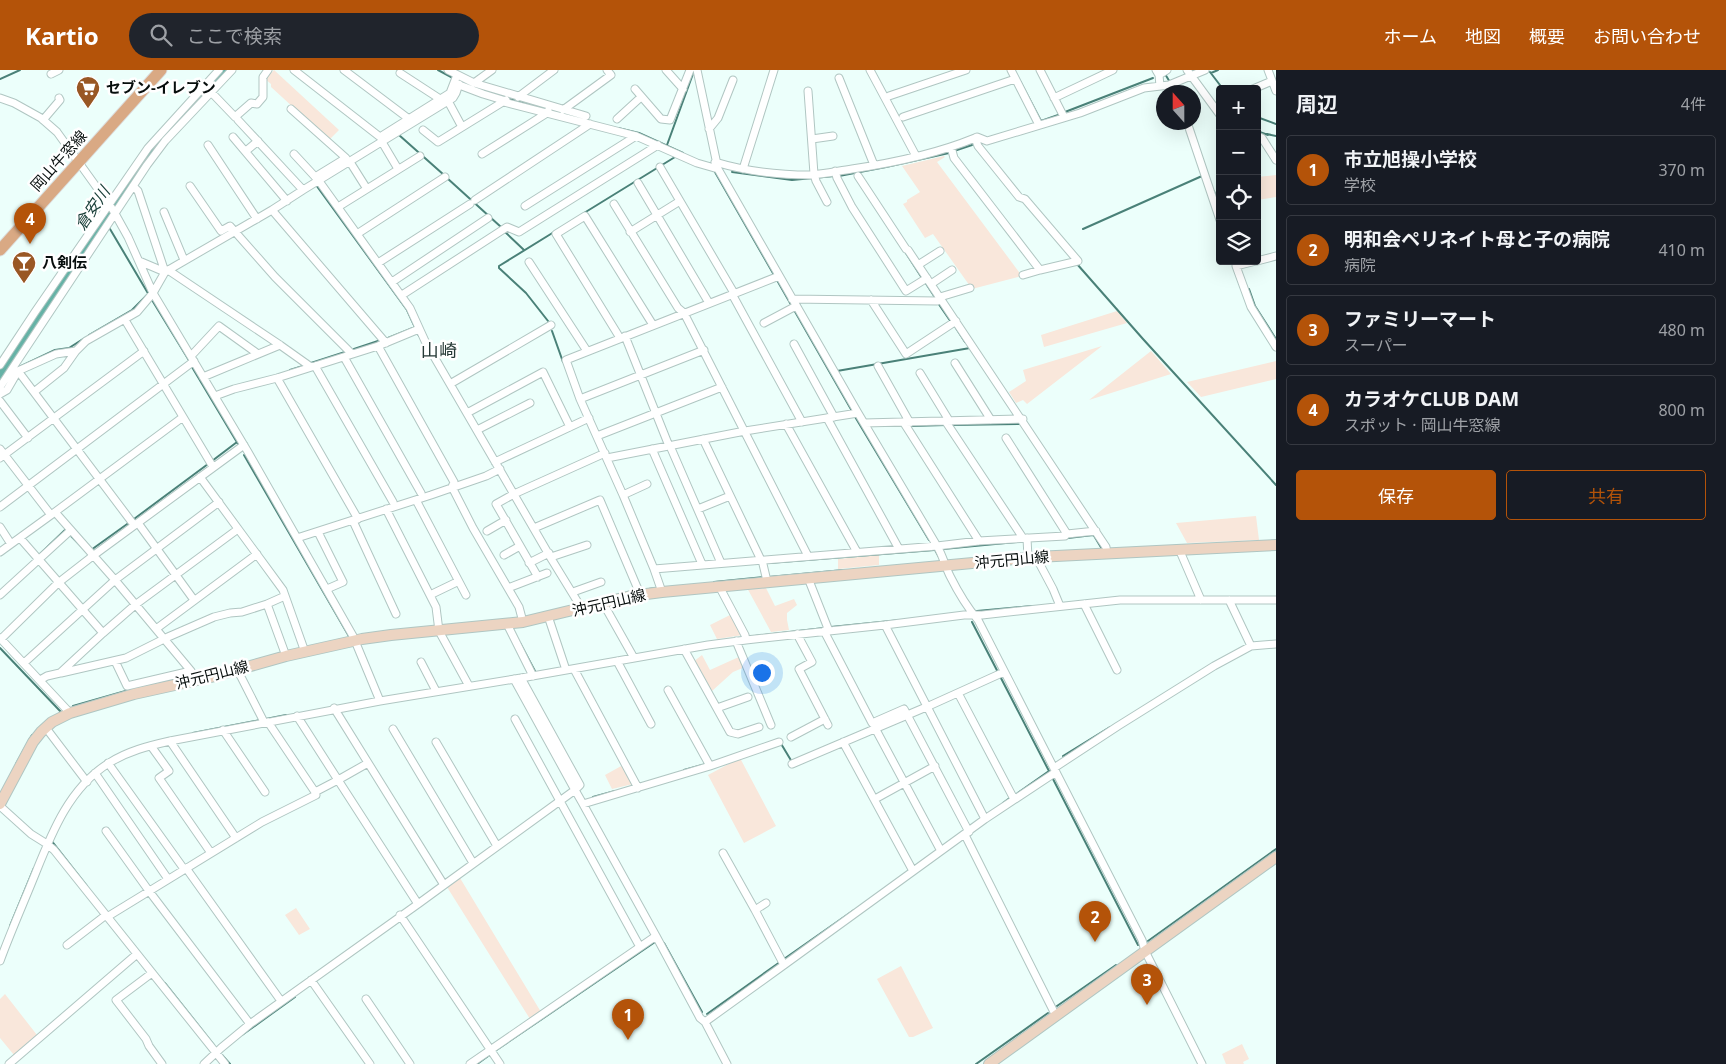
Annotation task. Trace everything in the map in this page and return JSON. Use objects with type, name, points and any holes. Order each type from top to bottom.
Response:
[{"type":"main road","name":"岡山牛窓線","points":[[0,250],[160,70]]},
{"type":"main road","name":"沖元円山線","points":[[0,805],[33,742],[46,728],[70,712],[194,675],[237,669],[285,654],[354,638],[438,628],[507,624],[522,619],[548,616],[580,606],[603,603],[639,591],[661,588],[719,586],[767,578],[808,578],[1107,550],[1276,545]]},
{"type":"main road","points":[[989,1064],[1276,857]]},
{"type":"street","points":[[51,74],[60,70]]},
{"type":"street","points":[[0,386],[112,208],[116,192],[148,148],[219,70]]},
{"type":"street","points":[[0,365],[112,208],[133,186],[146,164],[232,70]]},
{"type":"street","points":[[211,92],[236,117],[253,103],[257,104],[264,96],[262,79],[268,70]]},
{"type":"street","points":[[294,70],[380,137],[456,93],[457,81]]},
{"type":"street","points":[[344,70],[409,119]]},
{"type":"street","points":[[448,70],[457,81],[483,94],[548,110],[590,124],[636,136],[697,163],[815,177],[916,156],[952,151],[974,138],[978,137],[987,141],[1144,88],[1168,84],[1189,73],[1205,70]]},
{"type":"street","points":[[474,83],[492,70]]},
{"type":"street","points":[[423,130],[438,142],[506,99],[518,97],[554,70]]},
{"type":"street","points":[[563,110],[611,75],[607,70]]},
{"type":"street","points":[[666,70],[683,89]]},
{"type":"street","points":[[635,89],[661,119],[670,120],[690,70]]},
{"type":"street","points":[[697,70],[717,165],[777,277],[855,414],[864,423],[938,546],[963,602],[978,620],[1001,673],[1142,940],[1145,951],[1202,1064]]},
{"type":"street","points":[[743,169],[774,70]]},
{"type":"street","points":[[870,70],[916,156]]},
{"type":"street","points":[[889,96],[966,70]]},
{"type":"street","points":[[1011,70],[1038,123]]},
{"type":"street","points":[[1040,70],[1063,115]]},
{"type":"street","points":[[1054,98],[1113,70]]},
{"type":"street","points":[[1268,70],[1276,91]]},
{"type":"street","points":[[1162,72],[1168,84]]},
{"type":"street","points":[[400,73],[444,100],[462,127]]},
{"type":"street","points":[[1189,73],[1216,110]]},
{"type":"street","points":[[839,78],[874,165]]},
{"type":"street","points":[[903,117],[1015,79]]},
{"type":"street","points":[[709,129],[718,118],[733,80]]},
{"type":"street","points":[[457,81],[474,83],[506,99]]},
{"type":"street","points":[[1261,85],[1272,81]]},
{"type":"street","points":[[808,91],[815,177],[827,202]]},
{"type":"street","points":[[617,119],[642,96]]},
{"type":"street","points":[[518,97],[548,110],[563,110],[586,116]]},
{"type":"street","points":[[0,98],[43,120],[57,132],[112,208],[154,293],[191,361],[203,377],[244,445],[354,638],[379,699]]},
{"type":"street","points":[[43,120],[60,100],[59,98]]},
{"type":"street","points":[[34,392],[64,368],[86,341],[137,312],[154,293],[164,270],[235,231],[256,217],[272,210],[285,199],[397,133],[444,100]]},
{"type":"street","points":[[291,110],[346,158],[316,181]]},
{"type":"street","points":[[482,154],[548,110]]},
{"type":"street","points":[[238,120],[302,189]]},
{"type":"street","points":[[378,263],[590,124]]},
{"type":"street","points":[[1190,130],[1216,208]]},
{"type":"street","points":[[525,206],[636,136]]},
{"type":"street","points":[[812,139],[833,136]]},
{"type":"street","points":[[233,137],[285,199]]},
{"type":"street","points":[[974,138],[978,146],[1019,197],[1025,200],[1078,261],[1023,275]]},
{"type":"street","points":[[1261,138],[1274,151],[1276,160]]},
{"type":"street","points":[[246,151],[257,142]]},
{"type":"street","points":[[382,142],[398,170]]},
{"type":"street","points":[[208,145],[256,217]]},
{"type":"street","points":[[402,296],[503,229],[507,227],[519,232],[658,145]]},
{"type":"street","points":[[952,151],[1040,270]]},
{"type":"street","points":[[294,154],[338,207],[410,308],[417,330],[477,430],[495,462],[497,471],[534,528],[548,555],[570,591],[573,592],[580,606]]},
{"type":"street","points":[[338,207],[420,156]]},
{"type":"street","points":[[350,162],[367,189]]},
{"type":"street","points":[[660,167],[733,294],[802,422]]},
{"type":"street","points":[[836,174],[852,206],[906,291],[952,270]]},
{"type":"street","points":[[858,176],[918,265],[953,323],[1020,419],[1107,550]]},
{"type":"street","points":[[357,234],[445,177]]},
{"type":"street","points":[[638,183],[709,303]]},
{"type":"street","points":[[133,186],[138,191],[164,270]]},
{"type":"street","points":[[190,186],[221,232],[230,226],[275,277],[352,354]]},
{"type":"street","points":[[630,232],[680,201]]},
{"type":"street","points":[[614,204],[678,308],[684,313],[808,556]]},
{"type":"street","points":[[272,210],[386,343]]},
{"type":"street","points":[[164,212],[184,258]]},
{"type":"street","points":[[654,325],[585,216],[556,234],[622,337],[721,563]]},
{"type":"street","points":[[392,282],[488,218]]},
{"type":"street","points":[[918,265],[940,251]]},
{"type":"street","points":[[1261,260],[1276,256]]},
{"type":"street","points":[[139,261],[164,270],[313,367],[393,502]]},
{"type":"street","points":[[529,262],[587,351]]},
{"type":"street","points":[[1235,265],[1251,306],[1276,347]]},
{"type":"street","points":[[661,588],[623,495],[580,399],[566,360],[777,277]]},
{"type":"street","points":[[764,323],[793,305],[871,300],[939,299],[970,288]]},
{"type":"street","points":[[871,300],[906,354],[953,323]]},
{"type":"street","points":[[125,320],[211,464]]},
{"type":"street","points":[[450,384],[551,325]]},
{"type":"street","points":[[0,507],[164,384],[191,361],[219,326],[258,354]]},
{"type":"street","points":[[214,396],[378,346],[417,330]]},
{"type":"street","points":[[794,344],[899,549]]},
{"type":"street","points":[[203,377],[280,345]]},
{"type":"street","points":[[378,346],[474,528],[519,607],[522,619]]},
{"type":"street","points":[[580,399],[704,350]]},
{"type":"street","points":[[0,394],[7,390],[18,371],[56,354],[76,351]]},
{"type":"street","points":[[144,351],[28,438],[2,454],[69,531],[91,552],[194,675]]},
{"type":"street","points":[[344,357],[419,496],[458,582],[466,595]]},
{"type":"street","points":[[955,363],[991,420]]},
{"type":"street","points":[[878,366],[906,424],[979,542]]},
{"type":"street","points":[[18,371],[133,523],[176,574],[194,600]]},
{"type":"street","points":[[467,413],[543,372],[570,427]]},
{"type":"street","points":[[920,373],[948,424],[1026,540],[1030,556],[1060,604]]},
{"type":"street","points":[[277,378],[356,518],[396,614]]},
{"type":"street","points":[[597,436],[722,387]]},
{"type":"street","points":[[0,401],[28,438]]},
{"type":"street","points":[[477,430],[530,403]]},
{"type":"street","points":[[538,577],[496,504],[512,495],[606,456],[786,424],[855,414]]},
{"type":"street","points":[[0,552],[183,417]]},
{"type":"street","points":[[495,462],[589,418]]},
{"type":"street","points":[[864,423],[948,424],[1020,419]]},
{"type":"street","points":[[786,424],[857,552]]},
{"type":"street","points":[[1006,438],[1067,534]]},
{"type":"street","points":[[703,439],[762,562],[767,578]]},
{"type":"street","points":[[70,712],[1,639],[91,552],[200,477],[211,464],[244,445]]},
{"type":"street","points":[[652,449],[702,564]]},
{"type":"street","points":[[297,538],[386,510],[419,496],[497,471]]},
{"type":"street","points":[[200,477],[284,590],[304,649]]},
{"type":"street","points":[[623,495],[647,484]]},
{"type":"street","points":[[698,509],[730,496]]},
{"type":"street","points":[[534,528],[600,500],[639,591]]},
{"type":"street","points":[[24,663],[115,580],[219,502]]},
{"type":"street","points":[[386,510],[436,607],[438,628],[468,684]]},
{"type":"street","points":[[487,530],[506,520]]},
{"type":"street","points":[[0,527],[11,544]]},
{"type":"street","points":[[60,673],[136,605],[238,529]]},
{"type":"street","points":[[0,595],[37,558],[69,531]]},
{"type":"street","points":[[655,570],[702,564],[762,562],[808,556],[1026,540],[1093,531]]},
{"type":"street","points":[[318,532],[343,582],[327,589]]},
{"type":"street","points":[[20,538],[103,633]]},
{"type":"street","points":[[529,563],[548,555],[587,545]]},
{"type":"street","points":[[504,555],[520,546]]},
{"type":"street","points":[[1180,549],[1201,598]]},
{"type":"street","points":[[156,629],[257,554]]},
{"type":"street","points":[[508,588],[548,573]]},
{"type":"street","points":[[808,578],[827,629],[872,723],[904,709],[907,713],[935,766],[1056,1016]]},
{"type":"street","points":[[430,595],[458,582]]},
{"type":"street","points":[[573,592],[601,582]]},
{"type":"street","points":[[719,586],[746,637]]},
{"type":"street","points":[[40,680],[47,676],[126,658],[214,617],[242,612],[285,596]]},
{"type":"street","points":[[0,961],[60,815],[86,780],[108,763],[124,754],[151,746],[379,699],[468,684],[518,678],[532,674],[617,661],[632,656],[736,641],[746,637],[886,625],[1060,604],[1201,598],[1276,600]]},
{"type":"street","points":[[1229,600],[1251,646]]},
{"type":"street","points":[[603,603],[632,656]]},
{"type":"street","points":[[267,604],[285,654]]},
{"type":"street","points":[[1084,604],[1117,670]]},
{"type":"street","points":[[548,616],[568,668],[637,785]]},
{"type":"street","points":[[507,624],[532,674]]},
{"type":"street","points":[[886,625],[984,818]]},
{"type":"street","points":[[791,737],[826,722],[799,669],[812,662],[797,634]]},
{"type":"street","points":[[736,641],[771,724]]},
{"type":"street","points":[[705,1022],[783,962],[940,849],[967,833],[1013,797],[1173,692],[1251,646],[1276,644]]},
{"type":"street","points":[[684,649],[730,732],[738,734],[759,727]]},
{"type":"street","points":[[115,661],[127,686],[194,675]]},
{"type":"street","points":[[617,661],[651,724]]},
{"type":"street","points":[[421,662],[436,690]]},
{"type":"street","points":[[237,669],[266,722],[315,792]]},
{"type":"street","points":[[792,764],[1001,673]]},
{"type":"street","points":[[204,1064],[250,1024],[400,915],[560,803],[580,785],[518,678]]},
{"type":"street","points":[[668,690],[709,764]]},
{"type":"street","points":[[958,693],[1013,797]]},
{"type":"street","points":[[717,708],[748,697]]},
{"type":"street","points":[[334,708],[444,885]]},
{"type":"street","points":[[297,716],[418,904]]},
{"type":"street","points":[[515,719],[640,947]]},
{"type":"street","points":[[46,728],[86,780]]},
{"type":"street","points":[[392,728],[474,864]]},
{"type":"street","points":[[875,728],[940,849]]},
{"type":"street","points":[[223,730],[264,792]]},
{"type":"street","points":[[170,741],[236,838]]},
{"type":"street","points":[[436,742],[497,846]]},
{"type":"street","points":[[583,804],[637,785],[779,742]]},
{"type":"street","points":[[843,742],[912,869]]},
{"type":"street","points":[[151,746],[169,771],[159,778],[212,853]]},
{"type":"street","points":[[108,763],[281,1001]]},
{"type":"street","points":[[67,945],[108,916],[262,822],[316,795],[315,792],[368,764]]},
{"type":"street","points":[[875,799],[935,766]]},
{"type":"street","points":[[95,774],[168,879]]},
{"type":"street","points":[[575,790],[727,1064]]},
{"type":"street","points":[[0,805],[31,834],[47,844],[108,916],[225,1064]]},
{"type":"street","points":[[106,831],[250,1024]]},
{"type":"street","points":[[723,853],[783,962]]},
{"type":"street","points":[[755,910],[766,904]]},
{"type":"street","points":[[400,915],[500,1064]]},
{"type":"street","points":[[470,1064],[492,1052],[656,936]]},
{"type":"street","points":[[9,1064],[137,954]]},
{"type":"street","points":[[152,973],[116,1000],[146,1039],[148,1046],[162,1064]]},
{"type":"street","points":[[311,980],[370,1064]]},
{"type":"street","points":[[366,999],[410,1064]]},
{"type":"shaded area","points":[[274,70],[339,130],[329,140],[271,87],[271,84],[265,79]]},
{"type":"shaded area","points":[[944,156],[937,162],[1022,276],[972,289],[933,234],[925,238],[903,204],[920,192],[902,166]]},
{"type":"shaded area","points":[[1276,175],[1276,197],[1261,199],[1261,177]]},
{"type":"shaded area","points":[[1117,311],[1127,323],[1044,347],[1041,335]]},
{"type":"shaded area","points":[[1102,346],[1027,404],[1023,400],[1016,403],[1009,392],[1026,381],[1023,370]]},
{"type":"shaded area","points":[[1151,351],[1171,374],[1089,400]]},
{"type":"shaded area","points":[[1276,361],[1276,379],[1201,397],[1187,382]]},
{"type":"shaded area","points":[[1256,516],[1259,540],[1187,543],[1176,523]]},
{"type":"shaded area","points":[[879,555],[879,565],[838,569],[838,559]]},
{"type":"shaded area","points":[[746,586],[765,586],[775,606],[794,599],[797,605],[787,613],[789,630],[771,632]]},
{"type":"shaded area","points":[[732,614],[743,635],[717,639],[710,625]]},
{"type":"shaded area","points":[[702,655],[710,670],[741,656],[745,667],[733,672],[712,691],[693,662]]},
{"type":"shaded area","points":[[740,758],[776,826],[744,843],[708,775]]},
{"type":"shaded area","points":[[623,765],[633,784],[612,789],[605,775]]},
{"type":"shaded area","points":[[460,878],[541,1012],[530,1019],[447,887]]},
{"type":"shaded area","points":[[296,908],[310,929],[299,935],[285,915]]},
{"type":"shaded area","points":[[901,966],[933,1028],[913,1037],[909,1037],[877,979]]},
{"type":"shaded area","points":[[5,994],[37,1035],[14,1055],[0,1038],[0,999]]},
{"type":"shaded area","points":[[1242,1044],[1249,1059],[1243,1062],[1244,1064],[1226,1064],[1222,1054]]},
{"type":"waterway","points":[[0,79],[20,70]]},
{"type":"waterway","name":"倉安川","points":[[0,376],[143,161],[226,70]]},
{"type":"waterway","points":[[438,70],[453,78]]},
{"type":"waterway","points":[[1211,73],[1218,70]]},
{"type":"waterway","points":[[667,145],[694,71]]},
{"type":"waterway","points":[[1210,72],[1220,85]]},
{"type":"waterway","points":[[1165,74],[1172,85]]},
{"type":"waterway","points":[[1065,112],[1153,78]]},
{"type":"waterway","points":[[1020,81],[1041,121],[1061,114]]},
{"type":"waterway","points":[[509,99],[533,106]]},
{"type":"waterway","points":[[1261,118],[1276,124]]},
{"type":"waterway","points":[[618,128],[639,133],[683,153]]},
{"type":"waterway","points":[[1261,132],[1268,135]]},
{"type":"waterway","points":[[1267,134],[1276,136]]},
{"type":"waterway","points":[[399,135],[444,175]]},
{"type":"waterway","points":[[954,151],[972,145]]},
{"type":"waterway","points":[[839,176],[949,153]]},
{"type":"waterway","points":[[584,213],[675,157]]},
{"type":"waterway","points":[[715,172],[852,411]]},
{"type":"waterway","points":[[732,172],[792,180],[834,176]]},
{"type":"waterway","points":[[1083,229],[1202,176]]},
{"type":"waterway","points":[[447,178],[501,227]]},
{"type":"waterway","points":[[316,185],[407,310],[419,336]]},
{"type":"waterway","points":[[1214,191],[1216,197]]},
{"type":"waterway","points":[[110,229],[149,295]]},
{"type":"waterway","points":[[504,231],[524,250]]},
{"type":"waterway","points":[[548,321],[526,293],[499,266],[554,232]]},
{"type":"waterway","points":[[904,250],[922,278]]},
{"type":"waterway","points":[[1077,264],[1276,485]]},
{"type":"waterway","points":[[925,282],[936,299]]},
{"type":"waterway","points":[[1249,289],[1255,306],[1276,339]]},
{"type":"waterway","points":[[89,335],[132,310],[147,295]]},
{"type":"waterway","points":[[152,300],[190,362]]},
{"type":"waterway","points":[[938,303],[951,322]]},
{"type":"waterway","points":[[954,325],[965,342]]},
{"type":"waterway","points":[[388,338],[413,328]]},
{"type":"waterway","points":[[552,331],[563,362]]},
{"type":"waterway","points":[[15,369],[55,350],[69,348],[83,339]]},
{"type":"waterway","points":[[354,349],[378,341]]},
{"type":"waterway","points":[[837,371],[970,348]]},
{"type":"waterway","points":[[311,363],[345,352]]},
{"type":"waterway","points":[[290,370],[303,366]]},
{"type":"waterway","points":[[192,367],[238,444]]},
{"type":"waterway","points":[[854,415],[929,540]]},
{"type":"waterway","points":[[950,425],[1020,424]]},
{"type":"waterway","points":[[910,426],[946,425]]},
{"type":"waterway","points":[[871,426],[903,426]]},
{"type":"waterway","points":[[212,461],[237,442]]},
{"type":"waterway","points":[[244,455],[350,638]]},
{"type":"waterway","points":[[134,519],[208,464]]},
{"type":"waterway","points":[[91,550],[130,522]]},
{"type":"waterway","points":[[40,554],[65,530],[88,553]]},
{"type":"waterway","points":[[1093,534],[1102,549]]},
{"type":"waterway","points":[[1068,538],[1093,535]]},
{"type":"waterway","points":[[943,549],[1016,542]]},
{"type":"waterway","points":[[934,548],[939,557]]},
{"type":"waterway","points":[[754,564],[934,550]]},
{"type":"waterway","points":[[769,577],[844,570]]},
{"type":"waterway","points":[[714,582],[764,577]]},
{"type":"waterway","points":[[640,590],[657,588]]},
{"type":"waterway","points":[[977,611],[1032,606]]},
{"type":"waterway","points":[[831,627],[901,620]]},
{"type":"waterway","points":[[972,622],[1050,773]]},
{"type":"waterway","points":[[746,637],[824,628]]},
{"type":"waterway","points":[[520,643],[536,673]]},
{"type":"waterway","points":[[0,648],[61,712]]},
{"type":"waterway","points":[[196,674],[235,665]]},
{"type":"waterway","points":[[73,706],[143,686],[192,675]]},
{"type":"waterway","points":[[266,719],[286,715]]},
{"type":"waterway","points":[[193,733],[260,720]]},
{"type":"waterway","points":[[1063,756],[1110,727]]},
{"type":"waterway","points":[[16,764],[32,735]]},
{"type":"waterway","points":[[780,742],[792,762]]},
{"type":"waterway","points":[[684,770],[706,764]]},
{"type":"waterway","points":[[1015,795],[1049,771]]},
{"type":"waterway","points":[[1052,777],[1138,945]]},
{"type":"waterway","points":[[593,797],[615,791]]},
{"type":"waterway","points":[[1003,803],[1011,797]]},
{"type":"waterway","points":[[51,840],[87,886]]},
{"type":"waterway","points":[[1148,941],[1276,849]]},
{"type":"waterway","points":[[10,926],[34,868]]},
{"type":"waterway","points":[[784,959],[854,910]]},
{"type":"waterway","points":[[495,1051],[655,942]]},
{"type":"waterway","points":[[664,943],[702,1012]]},
{"type":"waterway","points":[[707,1014],[780,962]]},
{"type":"waterway","points":[[1057,1006],[1116,965]]},
{"type":"waterway","points":[[165,983],[214,1045]]},
{"type":"waterway","points":[[242,1035],[295,997]]},
{"type":"waterway","points":[[976,1064],[1048,1013]]},
{"type":"waterway","points":[[477,1064],[491,1054]]},
{"type":"waterway","points":[[222,1055],[230,1064]]},
{"type":"place","name":"セブン-イレブン","points":[[88,109]]},
{"type":"place","name":"カラオケCLUB DAM","points":[[30,244]]},
{"type":"place","name":"八剣伝","points":[[24,284]]},
{"type":"place","name":"明和会ペリネイト母と子の病院","points":[[1095,942]]},
{"type":"place","name":"ファミリーマート","points":[[1147,1005]]},
{"type":"place","name":"市立旭操小学校","points":[[628,1040]]},
{"type":"district","name":"山崎","points":[[439,351]]}]
